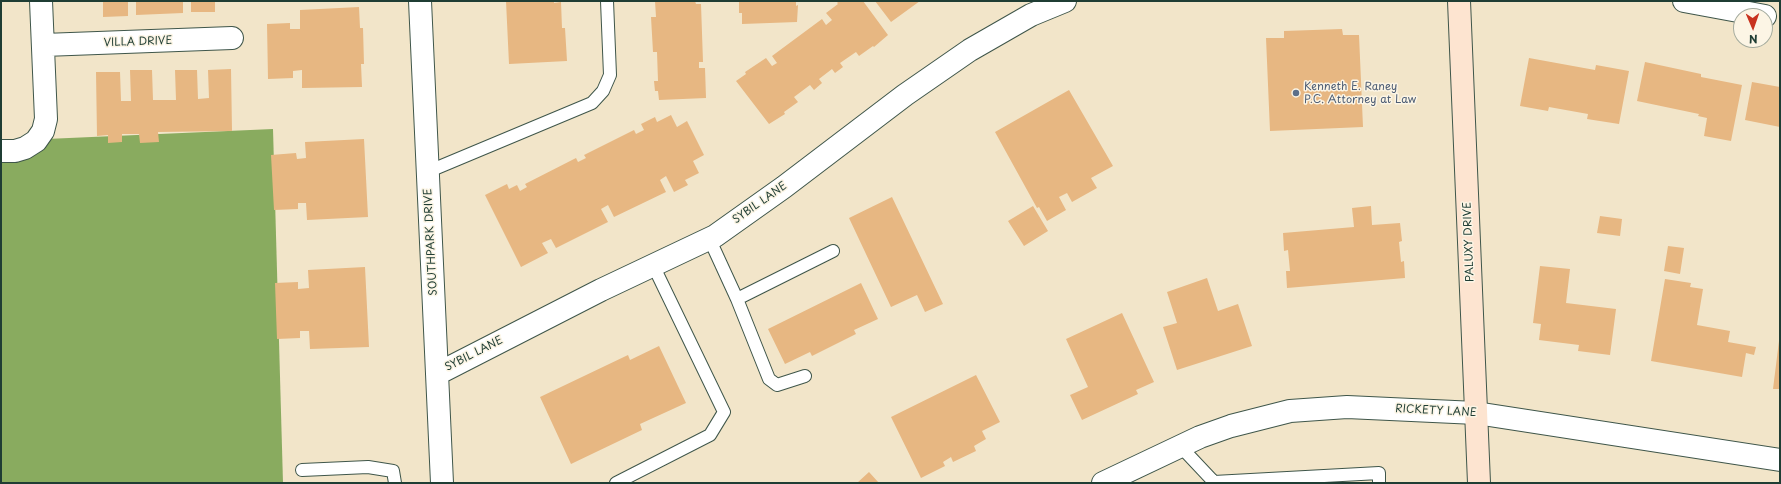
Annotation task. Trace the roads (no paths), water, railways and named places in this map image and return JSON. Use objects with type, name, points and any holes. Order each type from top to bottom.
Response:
[{"type":"main road","name":"PALUXY DRIVE","points":[[1459,1],[1478,483]]},
{"type":"street","points":[[1,151],[15,151],[25,148],[36,141],[43,131],[46,119],[41,1]]},
{"type":"street","name":"SOUTHPARK DRIVE","points":[[420,1],[442,483]]},
{"type":"street","name":"SYBIL LANE","points":[[437,374],[709,238],[784,187],[905,95],[970,50],[1031,15],[1065,1]]},
{"type":"street","points":[[1684,1],[1733,10]]},
{"type":"street","name":"VILLA DRIVE","points":[[44,45],[232,38]]},
{"type":"street","name":"RICKETY LANE","points":[[1103,483],[1200,437],[1231,426],[1290,411],[1347,407],[1476,413],[1780,460]]},
{"type":"lane","points":[[427,172],[592,103],[603,91],[610,75],[607,1]]},
{"type":"lane","points":[[709,238],[737,299],[769,379],[777,385],[805,376]]},
{"type":"lane","points":[[737,299],[833,251]]},
{"type":"lane","points":[[616,483],[710,435],[724,412],[653,265]]},
{"type":"lane","points":[[1181,447],[1214,482],[1379,472],[1379,483]]},
{"type":"lane","points":[[302,470],[368,467],[393,471],[395,483]]},
{"type":"place","name":"Kenneth E. Raney P.C. Attorney at Law","points":[[1296,93]]}]
